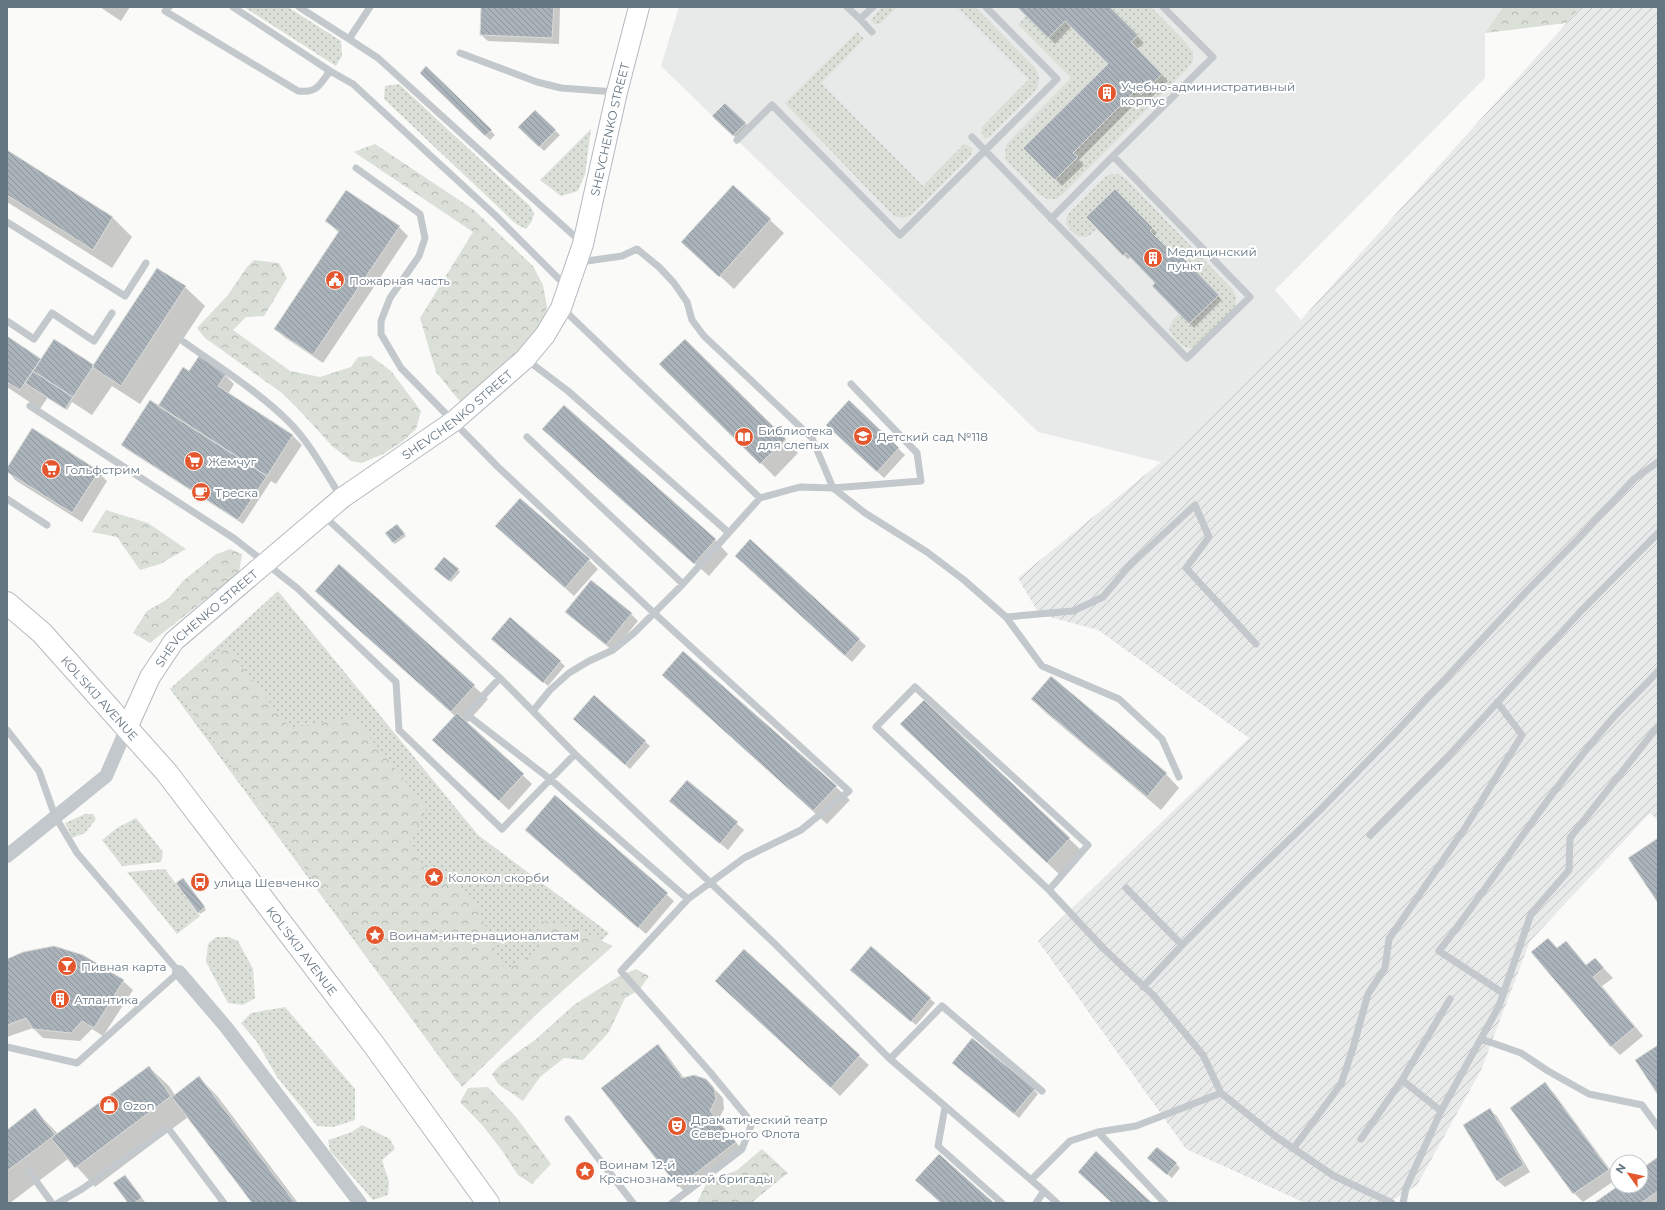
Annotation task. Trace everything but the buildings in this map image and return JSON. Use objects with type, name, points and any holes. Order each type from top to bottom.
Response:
[{"type":"main road","name":"SHEVCHENKO STREET","points":[[127,728],[150,676],[174,641],[342,498],[454,422],[525,359],[545,335],[561,308],[580,253],[617,92],[639,7]]},
{"type":"main road","name":"KOL'SKIJ AVENUE","points":[[7,603],[42,633],[86,680],[167,773],[374,1045],[488,1203]]},
{"type":"street","points":[[7,856],[106,776],[127,728]]},
{"type":"street","points":[[179,972],[226,1027],[360,1203]]},
{"type":"lane","points":[[169,7],[165,11],[298,91],[308,92],[316,90],[330,71]]},
{"type":"lane","points":[[233,7],[330,71],[353,84],[496,216],[568,288]]},
{"type":"lane","points":[[300,7],[378,58],[580,253],[622,256],[637,249],[659,267],[674,283],[687,302],[692,320],[704,336],[812,438],[833,488],[865,513],[927,552],[964,580],[1006,617],[1042,666],[1119,699],[1162,739],[1179,777]]},
{"type":"lane","points":[[350,39],[370,7]]},
{"type":"lane","points":[[847,7],[872,32]]},
{"type":"lane","points":[[860,20],[873,7]]},
{"type":"lane","points":[[737,140],[772,105],[900,235],[1057,79],[986,7]]},
{"type":"lane","points":[[1051,219],[1213,57],[1163,7]]},
{"type":"lane","points":[[460,53],[537,82],[561,88],[617,92]]},
{"type":"lane","points":[[972,137],[1187,358],[1250,297],[1113,156]]},
{"type":"lane","points":[[356,168],[420,214],[425,238],[419,256],[390,298],[382,321],[381,334],[401,368],[498,467],[654,613],[849,791],[801,830],[744,858],[688,899],[621,971],[710,1072],[752,1123],[742,1149],[672,1203]]},
{"type":"lane","points":[[7,222],[124,296],[146,263]]},
{"type":"lane","points":[[561,308],[760,498]]},
{"type":"lane","points":[[7,321],[34,339],[52,313],[94,341],[112,313]]},
{"type":"lane","points":[[184,342],[264,401],[288,422],[300,434],[342,498]]},
{"type":"lane","points":[[525,359],[568,391],[728,532]]},
{"type":"lane","points":[[533,711],[550,690],[569,673],[613,650],[634,633],[683,584],[760,498],[800,487],[833,488],[921,481],[917,453],[851,384]]},
{"type":"lane","points":[[30,406],[226,533],[297,588],[396,682],[400,730],[502,829],[575,754]]},
{"type":"lane","points":[[527,437],[683,584]]},
{"type":"lane","points":[[1143,986],[1182,945],[1318,812],[1394,734],[1634,479],[1658,462]]},
{"type":"lane","points":[[7,498],[47,525]]},
{"type":"lane","points":[[1006,617],[1073,611],[1102,597],[1129,566],[1196,505],[1209,536],[1186,568],[1256,644]]},
{"type":"lane","points":[[322,514],[500,678],[575,754],[710,884],[775,944],[890,1058],[1057,1203]]},
{"type":"lane","points":[[1370,835],[1442,763],[1581,610],[1658,533]]},
{"type":"lane","points":[[1503,993],[1440,951],[1468,914],[1513,848],[1561,784],[1612,719],[1658,671]]},
{"type":"lane","points":[[500,678],[466,714],[550,779],[688,899]]},
{"type":"lane","points":[[1049,890],[1088,845],[915,687],[876,727],[1049,890],[1094,938],[1154,996],[1203,1055],[1221,1093],[1293,1149],[1334,1176],[1392,1203]]},
{"type":"lane","points":[[1293,1149],[1341,1084],[1368,994],[1385,968],[1389,939],[1465,828],[1522,736],[1497,702]]},
{"type":"lane","points":[[1403,1203],[1406,1188],[1441,1112],[1481,1039],[1503,993],[1531,914],[1569,870],[1570,838],[1658,726]]},
{"type":"lane","points":[[7,730],[39,771],[55,816],[77,853],[179,972],[77,1063],[7,1047]]},
{"type":"lane","points":[[1126,888],[1182,945]]},
{"type":"lane","points":[[1361,1139],[1402,1080],[1450,999]]},
{"type":"lane","points":[[890,1058],[942,1006],[1042,1091]]},
{"type":"lane","points":[[1481,1039],[1521,1053],[1548,1071],[1589,1094],[1642,1105],[1658,1127]]},
{"type":"lane","points":[[1402,1080],[1441,1112]]},
{"type":"lane","points":[[1031,1180],[1070,1141],[1098,1132],[1136,1126],[1221,1093]]},
{"type":"lane","points":[[945,1107],[938,1146],[1002,1203]]},
{"type":"lane","points":[[568,1119],[633,1203]]},
{"type":"lane","points":[[58,1203],[82,1189],[168,1128],[224,1203]]},
{"type":"lane","points":[[1098,1132],[1165,1203]]},
{"type":"lane","points":[[28,1170],[52,1203]]},
{"type":"lane","points":[[1036,1203],[1044,1191]]},
{"type":"shaded area","points":[[679,7],[1503,7],[1485,33],[1485,78],[1275,290],[1301,320],[1161,462],[1038,432],[661,66]]},
{"type":"shaded area","points":[[1581,7],[1658,7],[1658,821],[1650,813],[1530,941],[1481,1070],[1417,1185],[1388,1203],[1305,1203],[1186,1149],[1038,941],[1249,738],[1098,630],[1039,614],[1018,578],[1161,462],[1301,320]]},
{"type":"green space","points":[[244,7],[288,7],[341,41],[342,56],[336,66]]},
{"type":"green space","points":[[882,7],[897,7],[880,24],[874,24],[871,20]]},
{"type":"green space","points":[[957,7],[975,7],[1035,68],[1039,76],[1036,90],[989,137],[985,138],[981,132],[982,127],[1029,79]]},
{"type":"green space","points":[[1110,7],[1151,7],[1193,52],[1193,61],[1186,70],[1064,193],[1057,199],[1047,199],[1039,194],[1006,160],[1005,152],[1007,144],[1015,135],[1071,78],[1018,24],[1026,16],[1065,21],[1108,64],[1023,148],[1055,180],[1078,157],[1073,153],[1136,90],[1141,95],[1162,74],[1131,42],[1138,35]]},
{"type":"green space","points":[[1503,7],[1581,7],[1566,23],[1485,33]]},
{"type":"green space","points":[[857,32],[864,39],[821,83],[923,186],[964,144],[972,148],[972,152],[969,157],[911,215],[903,218],[894,216],[785,103]]},
{"type":"green space","points":[[399,84],[530,206],[534,213],[532,221],[526,229],[516,224],[384,99],[385,86]]},
{"type":"green space","points":[[591,129],[585,174],[578,191],[561,196],[540,180]]},
{"type":"green space","points":[[375,144],[474,210],[533,266],[543,285],[547,307],[542,328],[526,348],[462,404],[436,372],[420,318],[473,232],[354,152]]},
{"type":"green space","points":[[1118,174],[1126,179],[1233,290],[1236,297],[1235,308],[1192,348],[1181,345],[1173,336],[1169,329],[1173,320],[1179,314],[1190,324],[1219,295],[1181,256],[1178,259],[1150,231],[1153,228],[1115,189],[1086,217],[1096,229],[1090,235],[1086,237],[1078,236],[1067,226],[1066,221],[1069,213],[1106,176]]},
{"type":"green space","points":[[254,260],[279,263],[287,278],[264,316],[246,317],[233,330],[290,371],[320,377],[351,367],[358,357],[371,356],[391,371],[421,411],[416,429],[402,442],[383,454],[362,463],[351,461],[332,446],[282,393],[205,338],[197,328],[228,295],[247,267]]},
{"type":"green space","points":[[106,510],[148,523],[186,549],[160,564],[140,570],[117,537],[92,532]]},
{"type":"green space","points":[[230,549],[242,554],[239,573],[150,643],[133,633],[147,611],[168,599],[183,581],[215,555]]},
{"type":"green space","points":[[278,591],[478,835],[609,933],[457,1081],[170,689]]},
{"type":"green space","points":[[225,645],[290,728],[353,717],[427,808],[410,842],[434,886],[453,876],[475,901],[504,970],[540,952],[538,920],[573,928],[613,946],[540,1011],[462,1087],[176,689]]},
{"type":"green space","points":[[85,814],[93,814],[96,819],[85,833],[72,838],[65,823]]},
{"type":"green space","points":[[136,818],[163,852],[161,862],[122,866],[102,840],[117,828]]},
{"type":"green space","points":[[165,869],[200,916],[177,934],[127,872]]},
{"type":"green space","points":[[216,937],[229,937],[238,941],[253,969],[255,998],[243,1005],[228,1003],[206,962],[208,944]]},
{"type":"green space","points":[[636,969],[649,976],[639,990],[625,998],[609,1032],[583,1060],[564,1058],[540,1077],[523,1101],[498,1084],[492,1074],[501,1064],[535,1040],[575,1004],[621,975]]},
{"type":"green space","points":[[285,1007],[355,1089],[355,1120],[333,1127],[317,1126],[277,1077],[257,1042],[241,1023],[251,1013]]},
{"type":"green space","points":[[488,1087],[516,1117],[551,1164],[532,1184],[518,1175],[483,1126],[460,1102],[468,1088]]},
{"type":"green space","points":[[362,1125],[390,1139],[395,1149],[382,1160],[389,1182],[388,1195],[373,1200],[330,1151],[328,1140],[352,1132]]},
{"type":"green space","points":[[762,1149],[788,1173],[751,1203],[697,1203],[708,1180],[736,1171]]},
{"type":"place","name":"Учебно-административный корпус","points":[[1107,93]]},
{"type":"place","name":"Медицинский пункт","points":[[1153,258]]},
{"type":"place","name":"Пожарная часть","points":[[335,280]]},
{"type":"place","name":"Детский сад №118","points":[[863,436]]},
{"type":"place","name":"Библиотека для слепых","points":[[744,437]]},
{"type":"place","name":"Жемчуг","points":[[194,461]]},
{"type":"place","name":"Гольфстрим","points":[[51,469]]},
{"type":"place","name":"Треска","points":[[201,492]]},
{"type":"place","name":"Колокол скорби","points":[[434,877]]},
{"type":"place","name":"улица Шевченко","points":[[200,882]]},
{"type":"place","name":"Воинам-интернационалистам","points":[[375,935]]},
{"type":"place","name":"Пивная карта","points":[[67,966]]},
{"type":"place","name":"Атлантика","points":[[60,999]]},
{"type":"place","name":"Ozon","points":[[109,1105]]},
{"type":"place","name":"Драматический театр Северного Флота","points":[[677,1126]]},
{"type":"place","name":"Воинам 12-й Краснознаменной бригады","points":[[585,1171]]}]
